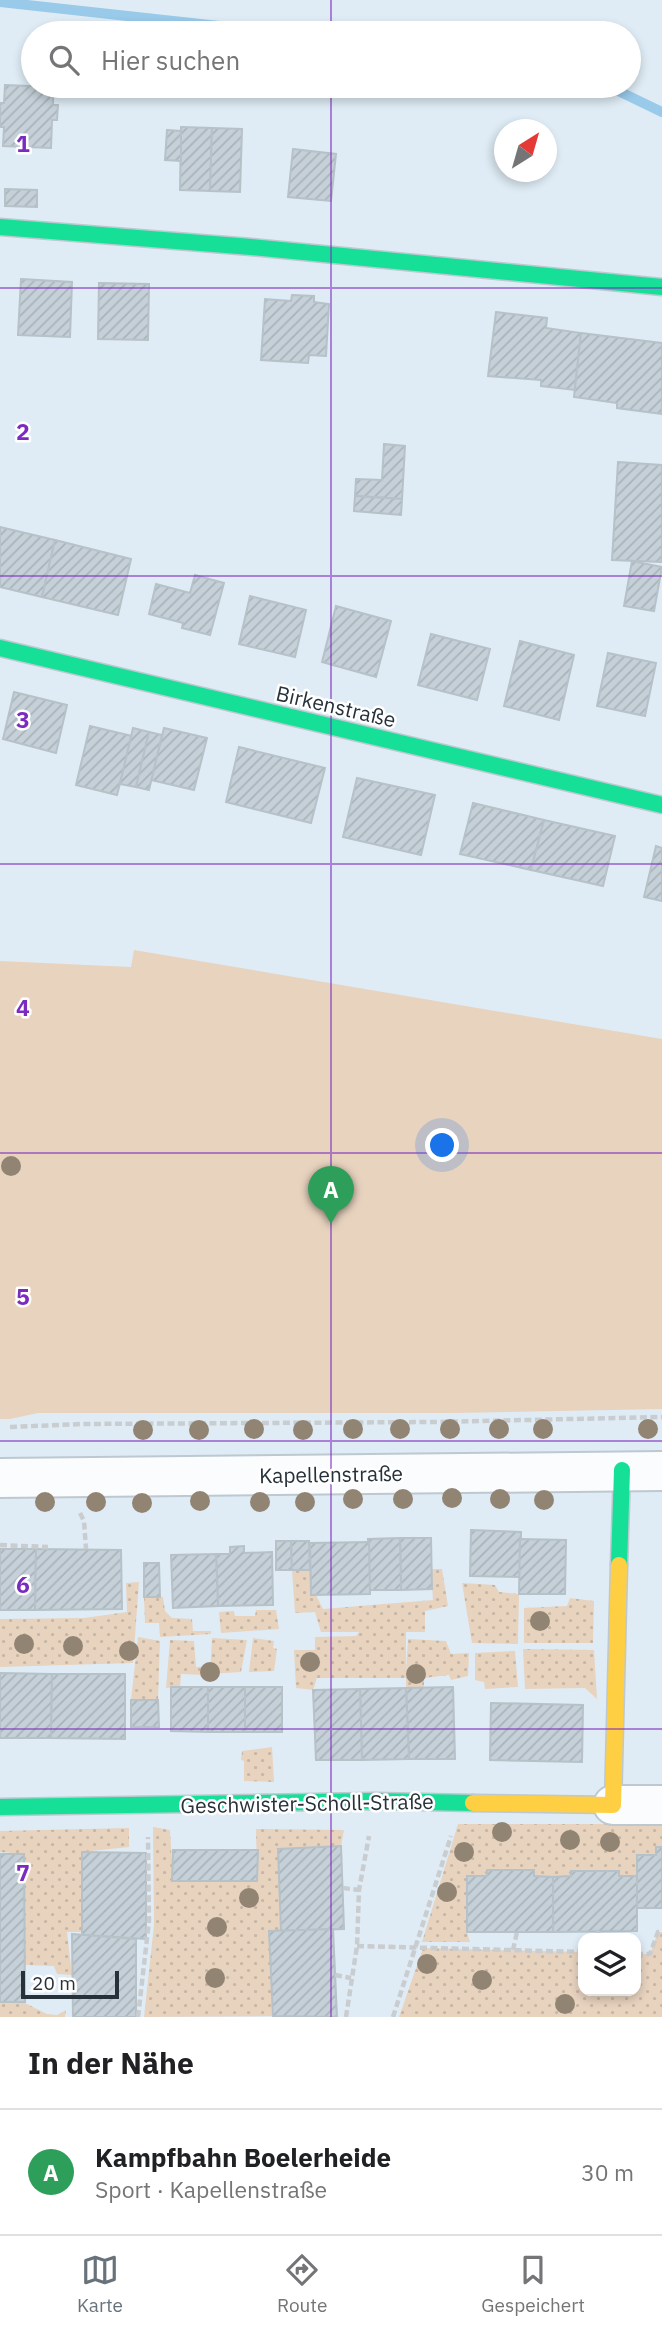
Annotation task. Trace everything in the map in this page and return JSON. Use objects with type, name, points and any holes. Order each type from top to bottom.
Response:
[{"type":"street","points":[[0,227],[251,247],[662,287]]},
{"type":"street","name":"Birkenstraße","points":[[0,648],[662,805]]},
{"type":"street","points":[[613,1805],[622,1470]]},
{"type":"street","name":"Kapellenstraße","points":[[0,1478],[662,1471]]},
{"type":"street","name":"Geschwister-Scholl-Straße","points":[[0,1807],[375,1801],[662,1805]]},
{"type":"path","points":[[10,1427],[82,1424],[422,1423],[662,1417]]},
{"type":"path","points":[[0,1545],[48,1547]]},
{"type":"path","points":[[346,2017],[357,1946],[359,1890],[375,1801]]},
{"type":"path","points":[[393,2017],[463,1802]]},
{"type":"path","points":[[138,2017],[149,1920],[148,1805]]},
{"type":"path","points":[[343,1888],[359,1890]]},
{"type":"path","points":[[513,1950],[517,1932]]},
{"type":"path","points":[[641,1954],[650,1954],[658,1932],[662,1932]]},
{"type":"path","points":[[357,1946],[578,1952]]},
{"type":"path","points":[[335,1975],[351,1978]]},
{"type":"shaded area","points":[[134,950],[662,1039],[662,1409],[453,1413],[38,1413],[0,1419],[0,961],[131,967]]},
{"type":"shaded area","points":[[431,1569],[442,1569],[448,1606],[425,1611],[425,1632],[406,1632],[406,1671],[408,1639],[446,1641],[451,1654],[469,1653],[468,1676],[451,1680],[449,1675],[424,1678],[424,1687],[406,1688],[406,1678],[317,1678],[313,1690],[296,1688],[294,1650],[315,1650],[315,1637],[356,1636],[359,1632],[321,1632],[315,1612],[295,1613],[292,1570],[310,1570],[311,1594],[316,1595],[323,1609],[433,1600]]},
{"type":"shaded area","points":[[139,1582],[133,1663],[0,1667],[0,1619],[84,1618],[127,1612],[126,1583]]},
{"type":"shaded area","points":[[462,1583],[495,1585],[499,1592],[519,1594],[518,1644],[472,1643]]},
{"type":"shaded area","points":[[144,1597],[163,1597],[165,1611],[172,1618],[192,1619],[193,1631],[211,1631],[211,1634],[160,1637],[159,1623],[145,1623]]},
{"type":"shaded area","points":[[570,1598],[594,1601],[593,1643],[524,1643],[524,1608],[567,1606]]},
{"type":"shaded area","points":[[256,1610],[276,1610],[279,1629],[221,1633],[219,1612],[234,1611],[235,1616],[255,1616]]},
{"type":"shaded area","points":[[138,1637],[160,1641],[158,1700],[131,1700]]},
{"type":"shaded area","points":[[212,1638],[247,1640],[241,1672],[210,1674]]},
{"type":"shaded area","points":[[253,1638],[274,1641],[273,1648],[277,1649],[274,1671],[249,1672]]},
{"type":"shaded area","points":[[170,1640],[194,1641],[196,1667],[207,1666],[206,1675],[181,1674],[180,1687],[166,1688]]},
{"type":"shaded area","points":[[523,1649],[594,1650],[597,1699],[585,1688],[525,1689]]},
{"type":"shaded area","points":[[515,1651],[518,1687],[485,1689],[484,1682],[475,1680],[475,1653]]},
{"type":"shaded area","points":[[272,1747],[274,1782],[244,1781],[242,1751]]},
{"type":"shaded area","points":[[458,1824],[662,1824],[662,1847],[656,1848],[656,1855],[637,1855],[637,1876],[619,1876],[618,1871],[572,1871],[571,1876],[534,1876],[534,1870],[488,1870],[467,1932],[470,1942],[422,1942]]},
{"type":"shaded area","points":[[153,1827],[170,1830],[173,1881],[257,1881],[256,1829],[344,1830],[341,1846],[278,1849],[281,1931],[269,1932],[273,2016],[144,2017],[154,1925]]},
{"type":"shaded area","points":[[129,1828],[129,1847],[82,1852],[82,1932],[67,1932],[72,1975],[57,1974],[54,1966],[25,1965],[24,1854],[0,1852],[0,1831]]},
{"type":"shaded area","points":[[658,1932],[662,1932],[662,2017],[399,2017],[423,1948],[578,1952],[578,1996],[641,1996],[641,1954],[650,1954]]},
{"type":"shaded area","points":[[0,2003],[25,2003],[47,2014],[57,2015],[66,2010],[65,2017],[0,2017]]},
{"type":"building","points":[[5,85],[21,86],[21,98],[53,98],[53,105],[58,105],[57,120],[52,120],[51,148],[3,146],[4,127],[0,127],[0,103],[4,103]]},
{"type":"building","points":[[181,127],[212,128],[210,191],[180,190]]},
{"type":"building","points":[[212,128],[242,129],[240,192],[210,191]]},
{"type":"building","points":[[167,130],[181,131],[181,161],[165,160]]},
{"type":"building","points":[[293,149],[336,154],[331,201],[288,197]]},
{"type":"building","points":[[5,189],[37,190],[37,207],[5,206]]},
{"type":"building","points":[[21,279],[72,282],[70,337],[18,335]]},
{"type":"building","points":[[99,283],[149,284],[148,340],[98,339]]},
{"type":"building","points":[[292,295],[314,296],[314,302],[329,304],[326,356],[309,355],[308,363],[261,360],[265,299],[291,301]]},
{"type":"building","points":[[496,312],[547,318],[546,328],[581,333],[575,390],[541,386],[541,380],[488,376]]},
{"type":"building","points":[[581,333],[662,343],[662,414],[617,408],[617,403],[574,397]]},
{"type":"building","points":[[384,444],[405,446],[402,499],[355,496],[356,479],[382,480]]},
{"type":"building","points":[[618,462],[662,465],[662,562],[612,560]]},
{"type":"building","points":[[355,496],[402,499],[401,515],[354,511]]},
{"type":"building","points":[[0,527],[55,540],[42,597],[0,587]]},
{"type":"building","points":[[55,540],[131,559],[118,615],[42,597]]},
{"type":"building","points":[[632,561],[662,567],[654,611],[624,606]]},
{"type":"building","points":[[195,575],[224,583],[210,635],[182,628],[183,623],[149,614],[156,584],[190,593]]},
{"type":"building","points":[[250,596],[306,610],[295,657],[239,644]]},
{"type":"building","points":[[336,606],[391,621],[376,677],[322,662]]},
{"type":"building","points":[[431,634],[490,649],[477,700],[418,685]]},
{"type":"building","points":[[520,641],[574,655],[559,720],[504,706]]},
{"type":"building","points":[[608,653],[656,663],[645,716],[597,706]]},
{"type":"building","points":[[14,692],[67,705],[56,753],[3,739]]},
{"type":"building","points":[[90,726],[132,736],[117,795],[76,785]]},
{"type":"building","points":[[133,728],[149,732],[136,787],[120,784]]},
{"type":"building","points":[[164,728],[207,738],[194,790],[151,780]]},
{"type":"building","points":[[149,732],[162,735],[149,790],[136,787]]},
{"type":"building","points":[[239,747],[325,768],[311,823],[226,802]]},
{"type":"building","points":[[357,778],[435,795],[421,855],[343,837]]},
{"type":"building","points":[[473,803],[544,820],[531,870],[460,854]]},
{"type":"building","points":[[544,820],[615,836],[603,886],[531,870]]},
{"type":"building","points":[[656,846],[662,848],[662,901],[644,897]]},
{"type":"building","points":[[471,1530],[521,1532],[520,1577],[470,1576]]},
{"type":"building","points":[[400,1538],[431,1538],[432,1589],[401,1590]]},
{"type":"building","points":[[400,1538],[401,1590],[369,1590],[368,1539]]},
{"type":"building","points":[[520,1539],[566,1540],[565,1594],[519,1594]]},
{"type":"building","points":[[276,1541],[291,1541],[292,1570],[276,1570]]},
{"type":"building","points":[[291,1541],[309,1541],[310,1570],[292,1570]]},
{"type":"building","points":[[369,1542],[370,1594],[311,1595],[310,1543]]},
{"type":"building","points":[[244,1546],[244,1553],[272,1552],[273,1605],[218,1606],[216,1554],[230,1554],[230,1547]]},
{"type":"building","points":[[0,1549],[36,1549],[35,1610],[0,1610]]},
{"type":"building","points":[[36,1549],[121,1550],[122,1609],[35,1610]]},
{"type":"building","points":[[216,1554],[218,1606],[173,1608],[171,1555]]},
{"type":"building","points":[[144,1563],[159,1563],[160,1597],[144,1597]]},
{"type":"building","points":[[0,1673],[52,1674],[51,1738],[0,1738]]},
{"type":"building","points":[[52,1674],[125,1674],[125,1739],[51,1738]]},
{"type":"building","points":[[171,1687],[208,1687],[208,1732],[171,1731]]},
{"type":"building","points":[[208,1687],[245,1687],[245,1732],[208,1732]]},
{"type":"building","points":[[245,1687],[282,1687],[282,1732],[245,1732]]},
{"type":"building","points":[[453,1687],[455,1759],[409,1759],[406,1688]]},
{"type":"building","points":[[406,1688],[409,1759],[362,1760],[360,1689]]},
{"type":"building","points":[[360,1689],[362,1760],[316,1760],[313,1690]]},
{"type":"building","points":[[131,1700],[158,1700],[159,1727],[131,1727]]},
{"type":"building","points":[[491,1703],[583,1705],[582,1762],[490,1760]]},
{"type":"building","points":[[341,1846],[344,1929],[281,1931],[278,1849]]},
{"type":"building","points":[[656,1847],[662,1847],[662,1908],[637,1908],[637,1855],[656,1855]]},
{"type":"building","points":[[173,1850],[258,1850],[257,1881],[172,1881]]},
{"type":"building","points":[[82,1852],[146,1853],[146,1939],[82,1935]]},
{"type":"building","points":[[0,1854],[24,1854],[25,2002],[0,2002]]},
{"type":"building","points":[[487,1870],[534,1870],[534,1876],[553,1877],[553,1932],[467,1932],[467,1876],[487,1876]]},
{"type":"building","points":[[571,1871],[619,1871],[619,1876],[637,1876],[637,1931],[553,1932],[553,1877],[571,1876]]},
{"type":"building","points":[[333,1929],[337,2017],[273,2016],[269,1931]]},
{"type":"building","points":[[72,1934],[136,1939],[136,2017],[73,2017]]},
{"type":"waterway","points":[[0,2],[173,21]]},
{"type":"waterway","points":[[633,98],[662,112]]},
{"type":"traffic: fast","points":[[0,227],[251,247],[662,287]]},
{"type":"traffic: fast","points":[[0,648],[662,805]]},
{"type":"traffic: fast","points":[[619,1565],[622,1470]]},
{"type":"traffic: fast","points":[[0,1807],[375,1801],[473,1803]]},
{"type":"traffic: slow","points":[[473,1803],[613,1805],[619,1565]]},
{"type":"place","name":"Kampfbahn Boelerheide","points":[[331,1224]]}]
